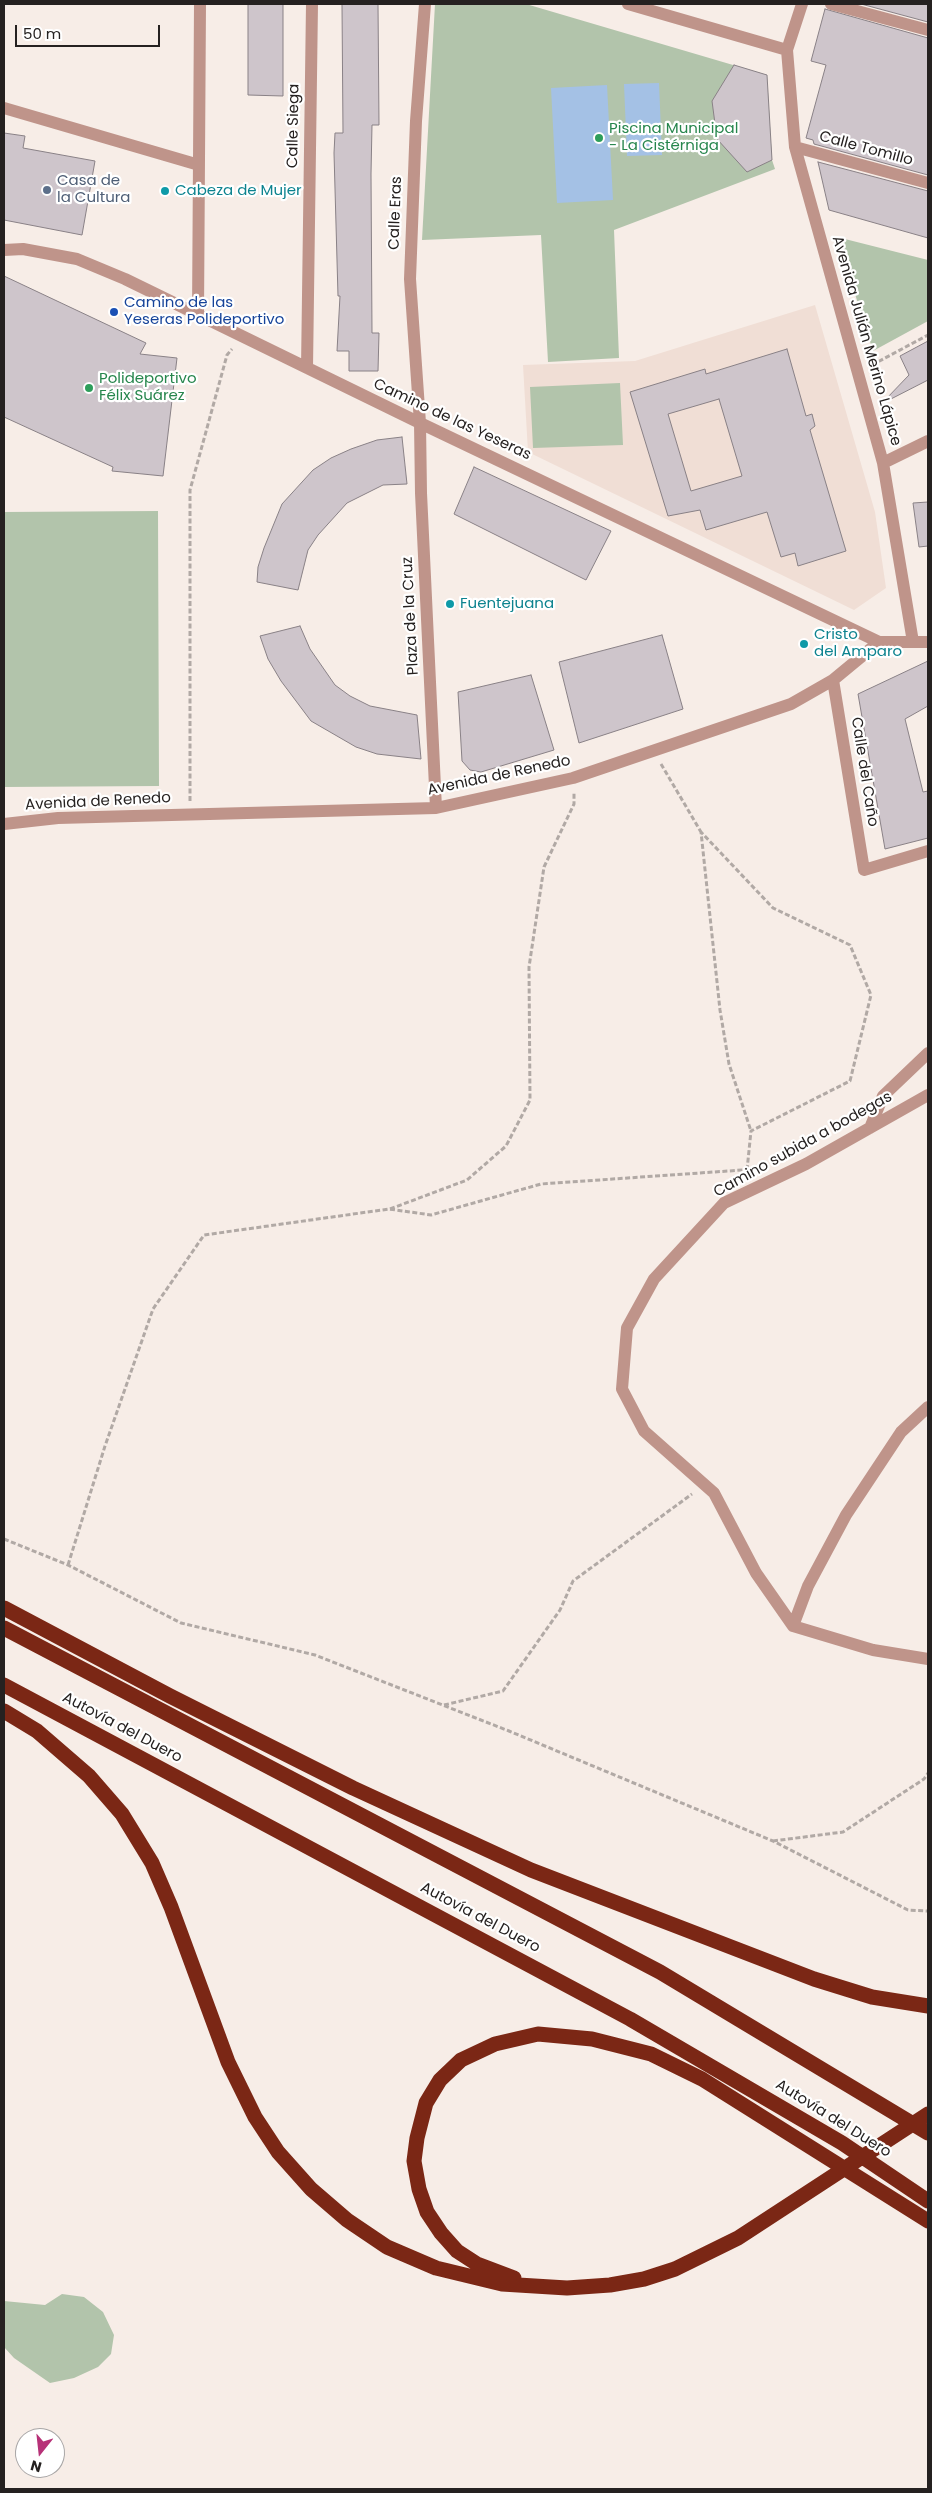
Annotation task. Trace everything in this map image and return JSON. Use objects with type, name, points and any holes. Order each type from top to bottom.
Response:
[{"type":"highway","points":[[4,1608],[30,1624],[353,1788],[531,1870],[814,1979],[872,1997],[928,2006]]},
{"type":"highway","points":[[4,1628],[660,1972],[928,2133]]},
{"type":"highway","name":"Autovía del Duero","points":[[4,1685],[630,2019],[842,2143],[928,2201]]},
{"type":"highway","points":[[4,1711],[37,1731],[89,1776],[122,1814],[152,1863],[171,1907],[228,2062],[255,2117],[278,2152],[311,2189],[348,2220],[387,2247],[436,2268],[502,2284],[567,2288],[610,2285],[651,2276],[704,2256],[760,2224],[928,2114]]},
{"type":"highway","points":[[539,2286],[499,2274],[477,2264],[457,2251],[427,2212],[419,2189],[414,2161],[416,2138],[426,2103],[440,2080],[460,2060],[494,2044],[538,2034],[592,2039],[651,2054],[702,2079],[928,2221]]},
{"type":"street","points":[[198,315],[200,4]]},
{"type":"street","name":"Calle Siega","points":[[307,368],[312,4]]},
{"type":"street","name":"Calle Eras","points":[[420,423],[410,279],[416,121],[425,4]]},
{"type":"street","points":[[628,4],[787,50],[802,4]]},
{"type":"street","points":[[831,4],[928,30]]},
{"type":"street","name":"Avenida Julián Merino Lápice","points":[[787,50],[795,147],[883,463],[913,642]]},
{"type":"street","points":[[4,108],[199,166]]},
{"type":"street","name":"Calle Tomillo","points":[[795,147],[928,183]]},
{"type":"street","name":"Camino de las Yeseras","points":[[4,250],[23,250],[77,259],[125,279],[420,423],[879,642]]},
{"type":"street","name":"Plaza de la Cruz","points":[[420,423],[421,503],[436,808]]},
{"type":"street","points":[[883,463],[928,441]]},
{"type":"street","points":[[879,642],[928,642]]},
{"type":"street","name":"Avenida de Renedo","points":[[4,824],[58,818],[436,808],[573,778],[791,704],[833,680],[879,642]]},
{"type":"street","name":"Calle del Caño","points":[[833,680],[864,870],[928,851]]},
{"type":"street","points":[[870,1128],[883,1096],[928,1053]]},
{"type":"street","name":"Camino subida a bodegas","points":[[793,1626],[756,1573],[714,1493],[644,1431],[622,1389],[627,1328],[654,1279],[724,1203],[806,1164],[928,1095]]},
{"type":"street","points":[[928,1407],[901,1432],[846,1515],[808,1586],[793,1626],[873,1650],[928,1659]]},
{"type":"path","points":[[857,371],[928,335]]},
{"type":"path","points":[[190,814],[190,490],[227,355],[242,337]]},
{"type":"path","points":[[653,751],[701,832],[773,908],[850,945],[871,995],[850,1081],[751,1131]]},
{"type":"path","points":[[68,1565],[105,1446],[153,1309],[204,1235],[389,1209],[467,1180],[506,1146],[530,1100],[529,968],[544,867],[574,804],[573,778]]},
{"type":"path","points":[[701,832],[720,1010],[729,1064],[751,1131],[747,1170]]},
{"type":"path","points":[[389,1209],[431,1215],[541,1184],[765,1168]]},
{"type":"path","points":[[444,1705],[503,1691],[560,1610],[573,1581],[705,1485]]},
{"type":"path","points":[[4,1539],[68,1565],[181,1624],[315,1655],[444,1705],[772,1841],[908,1910],[928,1911]]},
{"type":"path","points":[[772,1841],[842,1832],[924,1778],[928,1773]]},
{"type":"shaded area","points":[[815,305],[875,512],[886,588],[854,610],[528,452],[523,365],[635,361]]},
{"type":"green space","name":"Piscina Municipal - La Cistérniga","points":[[435,4],[526,4],[767,75],[772,160],[775,169],[614,230],[619,358],[548,362],[541,235],[422,240]]},
{"type":"green space","points":[[837,237],[928,260],[928,321],[873,351]]},
{"type":"green space","points":[[620,383],[623,445],[533,448],[530,387]]},
{"type":"green space","points":[[158,511],[159,786],[4,787],[4,512]]},
{"type":"green space","points":[[62,2294],[84,2297],[103,2312],[114,2335],[111,2354],[98,2367],[74,2378],[50,2383],[14,2358],[4,2347],[4,2301],[45,2305]]},
{"type":"water","points":[[659,83],[662,155],[627,156],[624,84]]},
{"type":"water","points":[[607,85],[613,200],[557,203],[551,88]]},
{"type":"building","points":[[248,4],[283,4],[283,96],[248,95]]},
{"type":"building","points":[[342,4],[378,4],[379,125],[372,125],[371,174],[372,333],[379,333],[378,371],[349,371],[349,351],[337,351],[340,296],[338,296],[334,153],[335,133],[343,133]]},
{"type":"building","points":[[861,4],[928,4],[928,22]]},
{"type":"building","points":[[825,9],[928,38],[928,175],[814,144],[813,140],[806,138],[826,65],[811,61]]},
{"type":"building","points":[[734,65],[767,75],[772,160],[747,172],[717,139],[712,101]]},
{"type":"building","name":"Casa de la Cultura","points":[[4,133],[25,136],[23,148],[95,161],[82,235],[4,220]]},
{"type":"building","points":[[818,162],[928,191],[928,238],[829,210]]},
{"type":"building","name":"Polideportivo Félix Suárez","points":[[4,276],[146,343],[140,354],[177,358],[163,476],[112,471],[113,467],[4,417]]},
{"type":"building","points":[[928,341],[928,380],[887,401],[886,399],[909,375],[900,356]]},
{"type":"building","points":[[787,349],[806,416],[812,414],[815,426],[810,430],[846,551],[798,566],[795,553],[781,557],[767,512],[706,530],[700,510],[668,516],[630,392],[705,369],[706,374]],"holes":[[[719,399],[742,476],[691,491],[668,414]]]},
{"type":"building","points":[[402,437],[407,484],[383,485],[347,503],[318,535],[308,550],[298,590],[257,582],[258,567],[264,548],[282,504],[313,470],[331,458],[351,449],[377,440]]},
{"type":"building","points":[[474,467],[611,531],[586,580],[454,514]]},
{"type":"building","points":[[928,502],[928,546],[919,547],[913,503]]},
{"type":"building","points":[[300,626],[310,649],[335,685],[350,696],[370,706],[417,715],[421,759],[377,754],[356,747],[311,721],[281,681],[268,659],[260,636]]},
{"type":"building","points":[[662,635],[683,709],[579,743],[559,662]]},
{"type":"building","points":[[928,661],[928,706],[905,719],[923,792],[928,791],[928,838],[885,849],[858,694]]},
{"type":"building","points":[[531,675],[554,750],[481,772],[470,770],[462,761],[458,692]]},
{"type":"place","name":"Piscina Municipal - La Cistérniga","points":[[599,138]]},
{"type":"place","name":"Casa de la Cultura","points":[[47,190]]},
{"type":"place","name":"Cabeza de Mujer","points":[[165,191]]},
{"type":"place","name":"Camino de las Yeseras Polideportivo","points":[[114,312]]},
{"type":"place","name":"Polideportivo Félix Suárez","points":[[89,388]]},
{"type":"place","name":"Fuentejuana","points":[[450,604]]},
{"type":"place","name":"Cristo del Amparo","points":[[804,644]]}]
